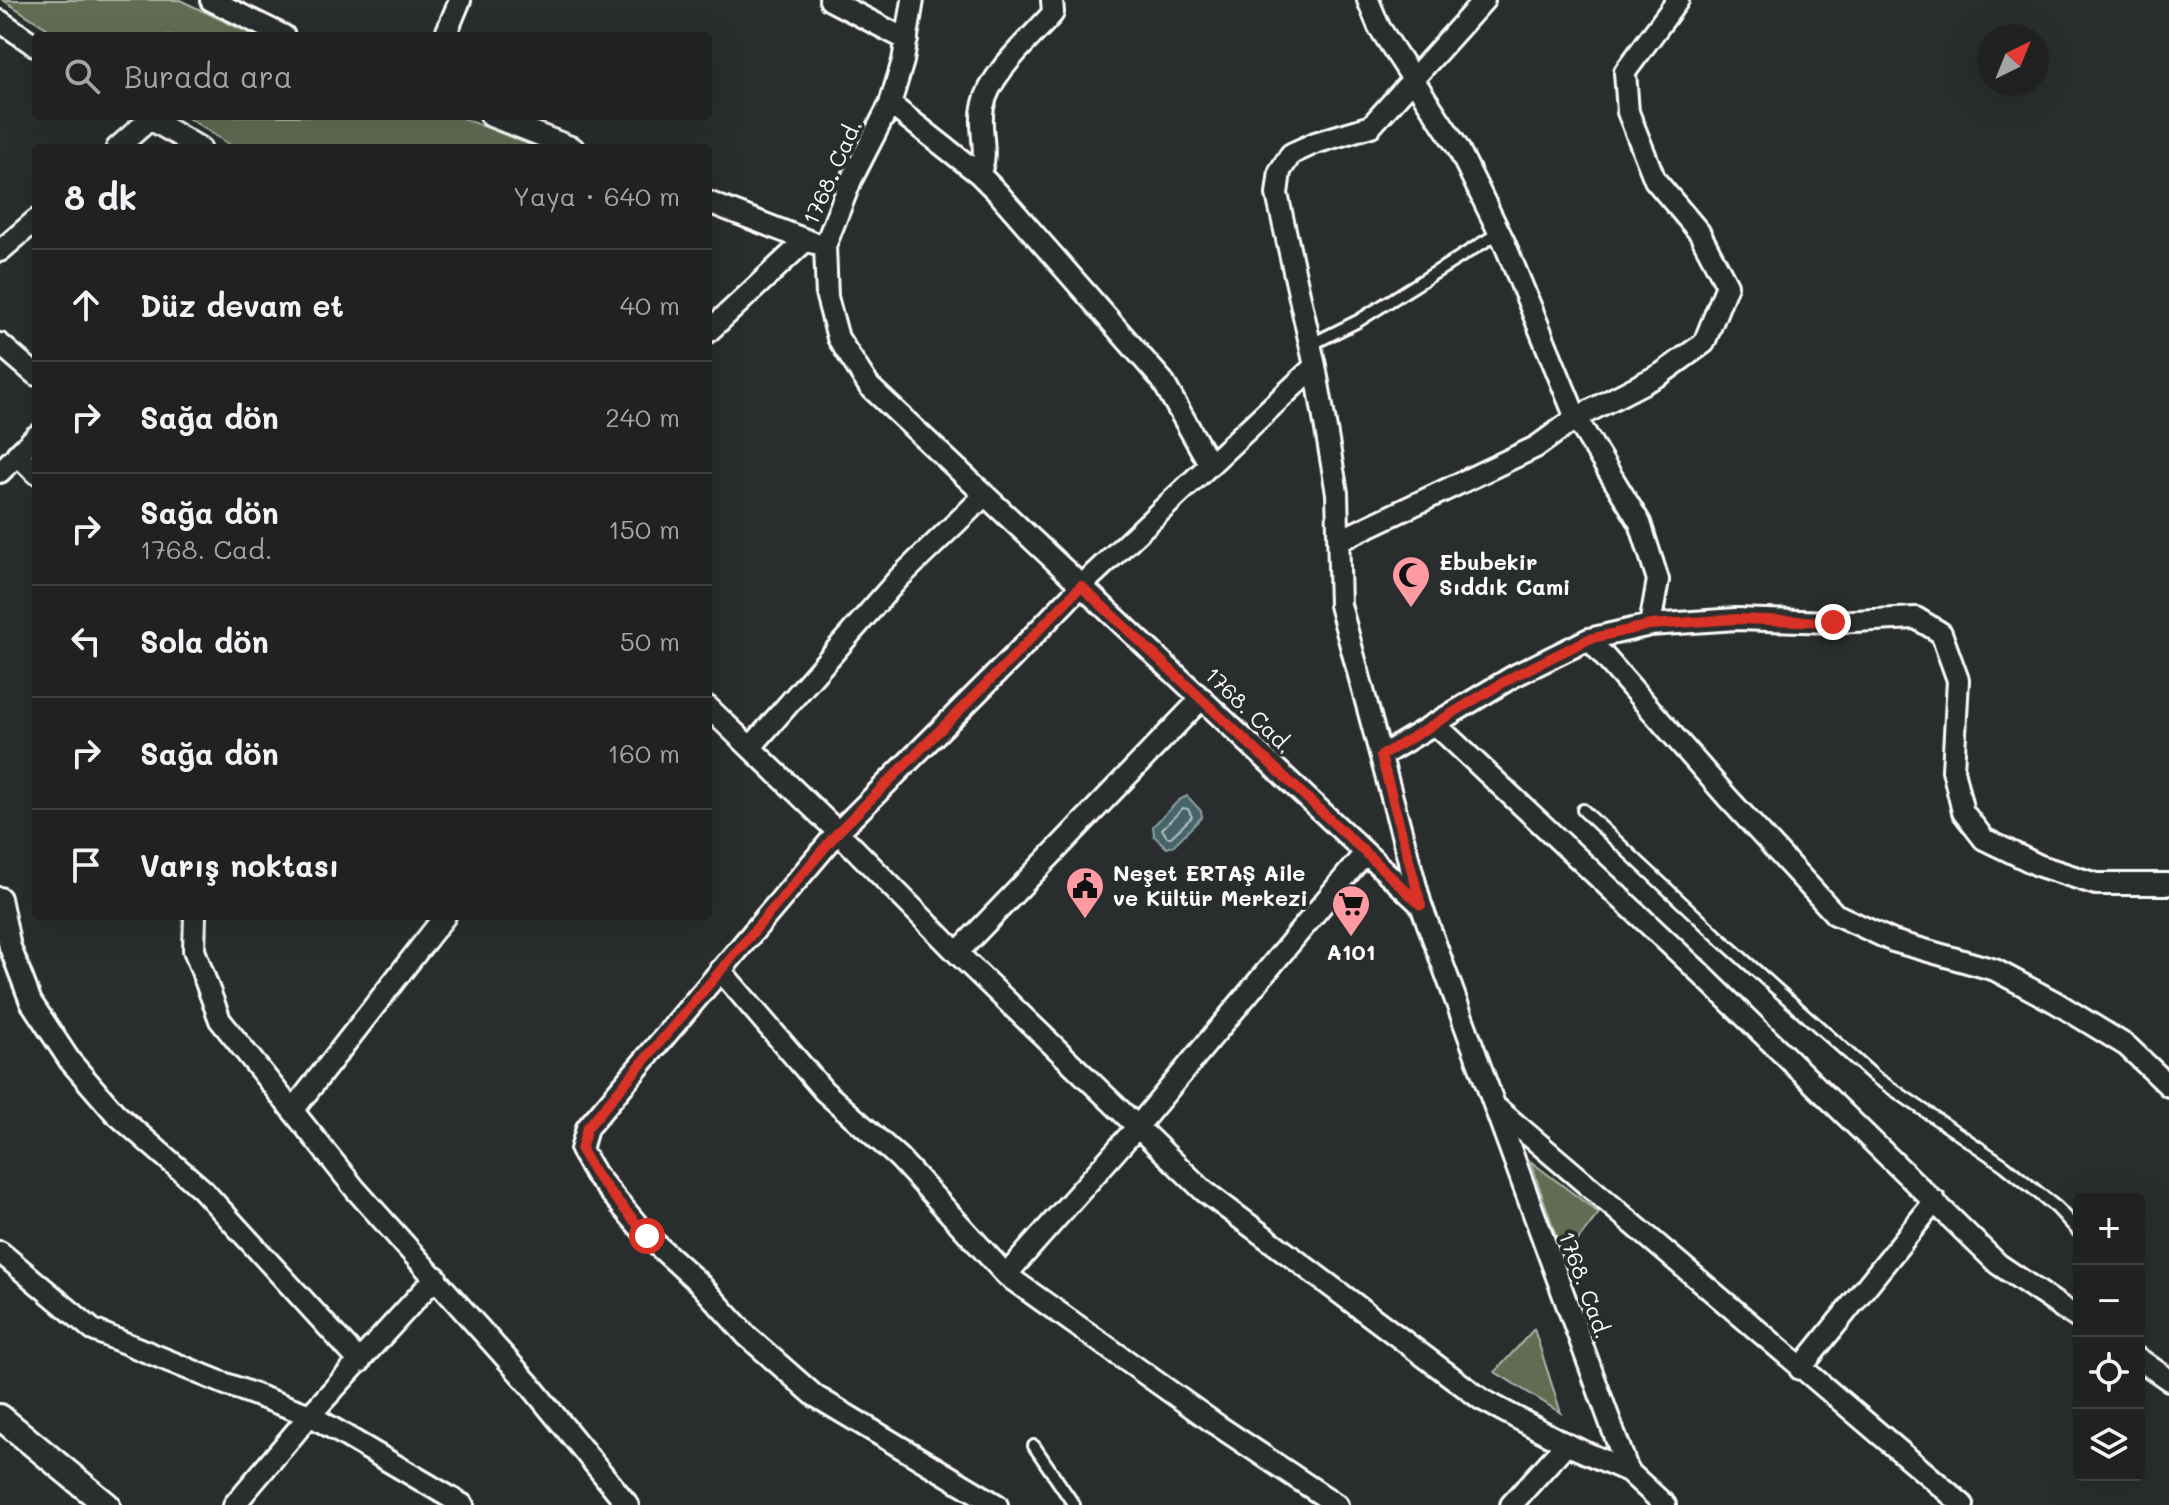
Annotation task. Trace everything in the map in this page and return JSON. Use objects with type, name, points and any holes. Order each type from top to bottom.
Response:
[{"type":"street","points":[[211,0],[276,32]]},
{"type":"street","points":[[447,32],[460,0]]},
{"type":"street","points":[[830,0],[907,40]]},
{"type":"street","name":"1768. Cad.","points":[[913,0],[903,61],[890,104],[851,180],[825,246],[827,297],[838,338],[869,386],[1421,905],[1628,1471],[1665,1505]]},
{"type":"street","points":[[979,174],[985,163],[983,106],[1012,57],[1053,13],[1052,0]]},
{"type":"street","points":[[1368,0],[1379,27],[1458,148],[1500,232],[1576,418],[1640,523],[1658,580],[1650,625]]},
{"type":"street","points":[[1421,905],[1340,605],[1337,493],[1315,366],[1277,194],[1280,171],[1291,154],[1315,143],[1371,126],[1484,0]]},
{"type":"street","points":[[1338,541],[1536,447],[1576,418],[1661,374],[1704,343],[1727,285],[1699,232],[1655,180],[1628,112],[1625,72],[1678,0]]},
{"type":"street","points":[[0,21],[32,43]]},
{"type":"street","points":[[890,104],[979,174],[1162,380],[1210,465]]},
{"type":"street","points":[[121,144],[145,120]]},
{"type":"street","points":[[153,120],[193,144]]},
{"type":"street","points":[[501,120],[563,144]]},
{"type":"street","points":[[712,204],[825,246]]},
{"type":"street","points":[[0,251],[32,223]]},
{"type":"street","points":[[712,328],[805,241]]},
{"type":"street","points":[[0,344],[32,372]]},
{"type":"street","points":[[987,1503],[815,1396],[747,1336],[699,1283],[647,1236],[595,1174],[581,1150],[587,1128],[838,832],[1081,586],[1315,366]]},
{"type":"street","points":[[0,472],[32,440]]},
{"type":"street","points":[[17,454],[32,469]]},
{"type":"street","points":[[751,747],[899,578],[985,495]]},
{"type":"street","points":[[1381,756],[1514,676],[1589,639],[1650,625],[1736,619],[1833,622],[1916,618],[1941,633],[1958,680],[1953,770],[1963,812],[1984,839],[2040,866],[2096,884],[2169,884]]},
{"type":"street","points":[[1589,639],[1717,786],[1835,914],[1893,941],[1995,970],[2127,1046],[2169,1086]]},
{"type":"street","points":[[957,953],[1202,698]]},
{"type":"street","points":[[712,711],[1204,1191],[1481,1399],[1566,1444],[1628,1471]]},
{"type":"street","points":[[1435,724],[1695,968],[1998,1264],[2073,1315]]},
{"type":"street","points":[[1006,1275],[1138,1126],[1365,853]]},
{"type":"street","points":[[0,898],[10,947],[31,1002],[70,1061],[115,1113],[202,1189],[360,1362]]},
{"type":"street","points":[[195,920],[194,950],[220,1020],[356,1190],[436,1277],[628,1505]]},
{"type":"street","points":[[294,1109],[442,920]]},
{"type":"street","points":[[720,970],[824,1091],[899,1158],[1006,1275],[1217,1425],[1337,1505]]},
{"type":"street","points":[[1495,1107],[1963,1505]]},
{"type":"street","points":[[1800,1369],[1935,1201]]},
{"type":"street","points":[[0,1252],[93,1330],[310,1415],[463,1505]]},
{"type":"street","points":[[234,1505],[310,1415],[436,1277]]},
{"type":"street","points":[[2145,1363],[2169,1380]]},
{"type":"street","points":[[0,1417],[107,1505]]},
{"type":"street","points":[[1511,1505],[1566,1444]]},
{"type":"lane","points":[[1310,345],[1358,321],[1500,232]]},
{"type":"lane","points":[[1583,810],[1875,1077],[2004,1165],[2057,1208],[2073,1225]]},
{"type":"lane","points":[[1034,1446],[1074,1505]]},
{"type":"green space","points":[[3,0],[180,0],[247,32],[53,32]]},
{"type":"green space","points":[[191,120],[467,120],[528,144],[229,144]]},
{"type":"green space","points":[[1530,1161],[1599,1213],[1564,1258]]},
{"type":"green space","points":[[1534,1329],[1561,1413],[1495,1372]]},
{"type":"water","points":[[1187,796],[1201,811],[1202,817],[1173,846],[1167,848],[1154,836],[1153,826]]},
{"type":"place","name":"Ebubekir Sıddık Cami","points":[[1411,609]]},
{"type":"place","name":"Neşet ERTAŞ Aile ve Kültür Merkezi","points":[[1085,920]]},
{"type":"place","name":"A101","points":[[1351,938]]},
{"type":"route","points":[[647,1236],[595,1174],[581,1150],[587,1128],[838,832],[1081,586],[1421,905],[1381,756],[1514,676],[1589,639],[1650,625],[1736,619],[1833,622]]}]
